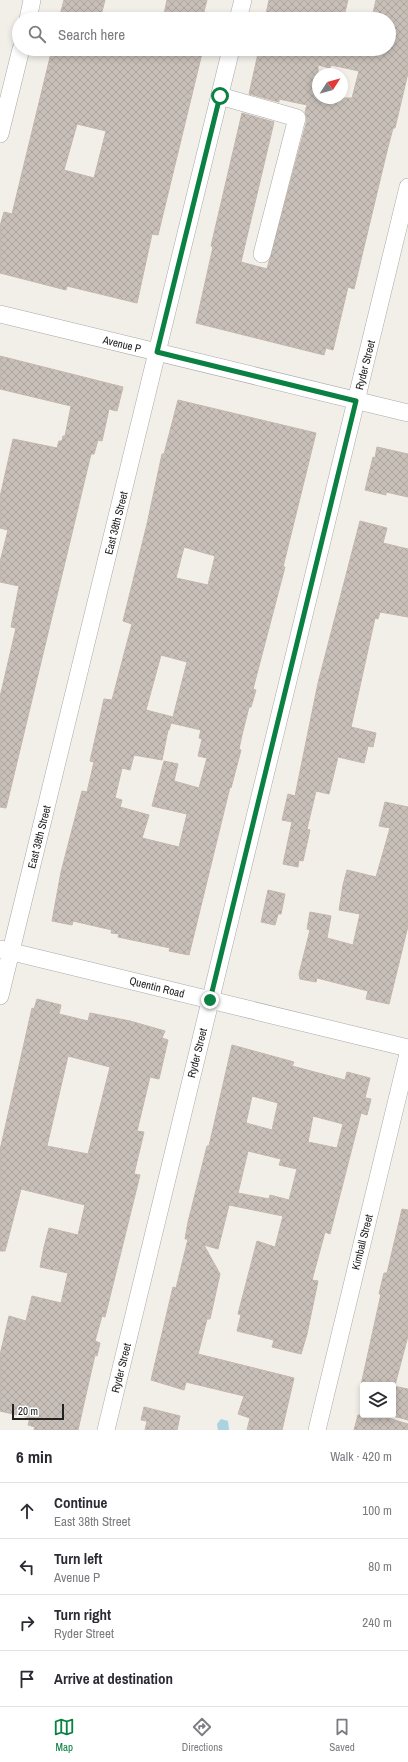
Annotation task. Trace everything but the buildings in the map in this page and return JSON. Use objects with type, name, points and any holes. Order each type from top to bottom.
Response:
[{"type":"street","points":[[29,12],[32,0]]},
{"type":"street","points":[[240,12],[243,0]]},
{"type":"street","points":[[0,134],[18,56]]},
{"type":"street","name":"East 38th Street","points":[[0,996],[5,950],[157,352],[229,56]]},
{"type":"street","points":[[220,96],[297,118],[262,254]]},
{"type":"street","name":"Ryder Street","points":[[106,1430],[408,187]]},
{"type":"street","name":"Avenue P","points":[[0,314],[408,413]]},
{"type":"street","name":"Quentin Road","points":[[5,950],[408,1048]]},
{"type":"street","name":"Kimball Street","points":[[316,1430],[408,1054]]},
{"type":"water","points":[[221,1419],[228,1421],[229,1430],[218,1430],[217,1424]]},
{"type":"route","points":[[210,1000],[356,401],[157,352],[220,96]]}]
